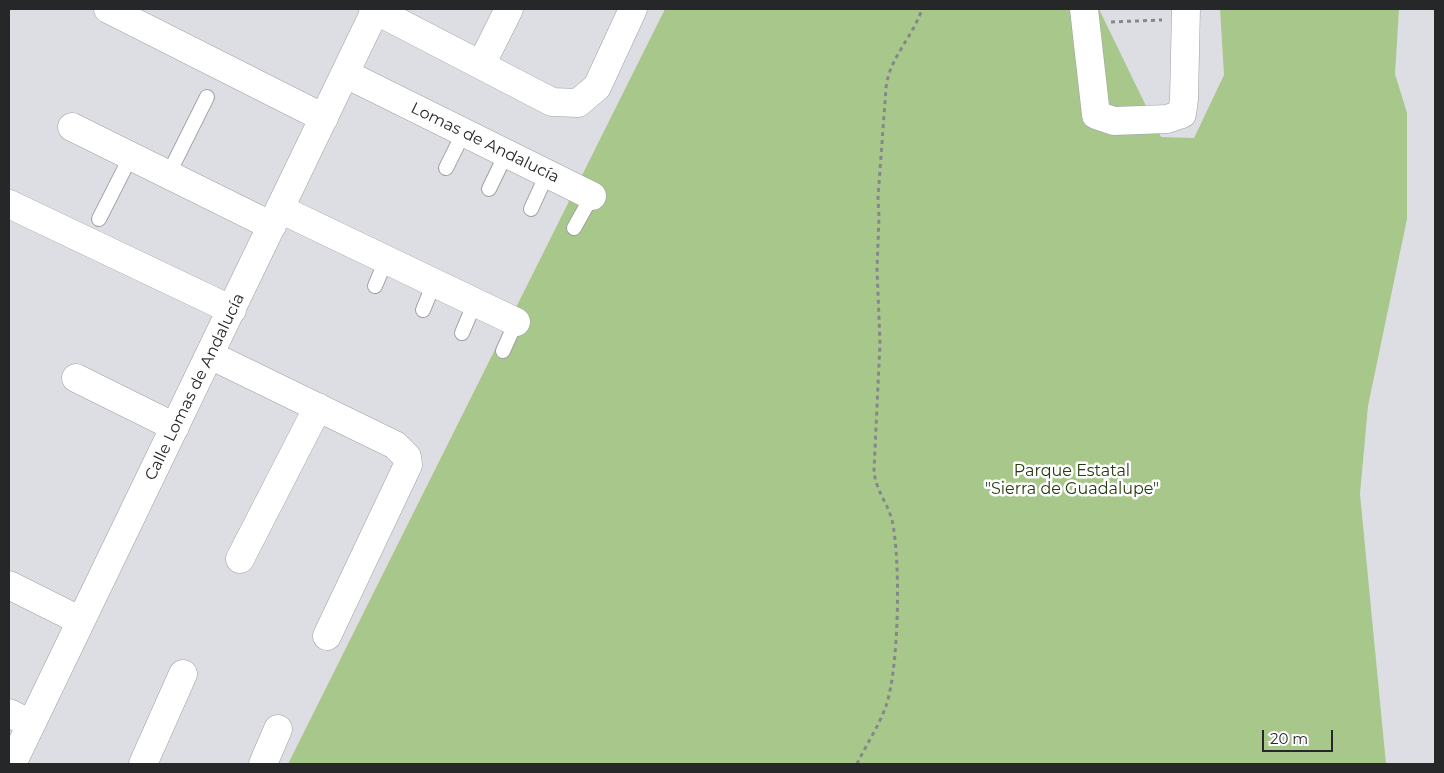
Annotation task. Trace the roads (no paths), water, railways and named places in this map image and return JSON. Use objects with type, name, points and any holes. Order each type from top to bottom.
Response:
[{"type":"street","points":[[108,9],[324,118]]},
{"type":"street","points":[[374,9],[552,102],[578,102],[597,87],[633,9]]},
{"type":"street","name":"Calle Lomas de Andalucía","points":[[12,764],[20,718],[81,621],[346,74],[374,9]]},
{"type":"street","points":[[481,65],[509,9]]},
{"type":"street","points":[[1085,16],[1096,114],[1114,122],[1168,120],[1182,114],[1187,14]]},
{"type":"street","name":"Lomas de Andalucía","points":[[346,74],[592,196]]},
{"type":"street","points":[[72,127],[168,174],[386,260],[516,322]]},
{"type":"street","points":[[9,204],[232,310]]},
{"type":"street","points":[[210,355],[396,445],[407,457],[408,465],[327,636]]},
{"type":"street","points":[[76,378],[175,427]]},
{"type":"street","points":[[240,559],[318,407]]},
{"type":"street","points":[[9,585],[81,621]]},
{"type":"street","points":[[143,764],[183,674]]},
{"type":"street","points":[[263,764],[278,729]]},
{"type":"lane","points":[[168,174],[207,97]]},
{"type":"lane","points":[[446,168],[464,132]]},
{"type":"lane","points":[[489,189],[506,154]]},
{"type":"lane","points":[[99,219],[131,156]]},
{"type":"lane","points":[[531,209],[547,174]]},
{"type":"lane","name":"Lomas de Andalucía","points":[[574,228],[592,196]]},
{"type":"lane","points":[[375,286],[386,260]]},
{"type":"lane","points":[[423,310],[434,283]]},
{"type":"lane","points":[[462,334],[475,302]]},
{"type":"lane","points":[[503,351],[516,322]]},
{"type":"park label","name":"Parque Estatal \"Sierra de Guadalupe\"","points":[[1072,480]]}]
